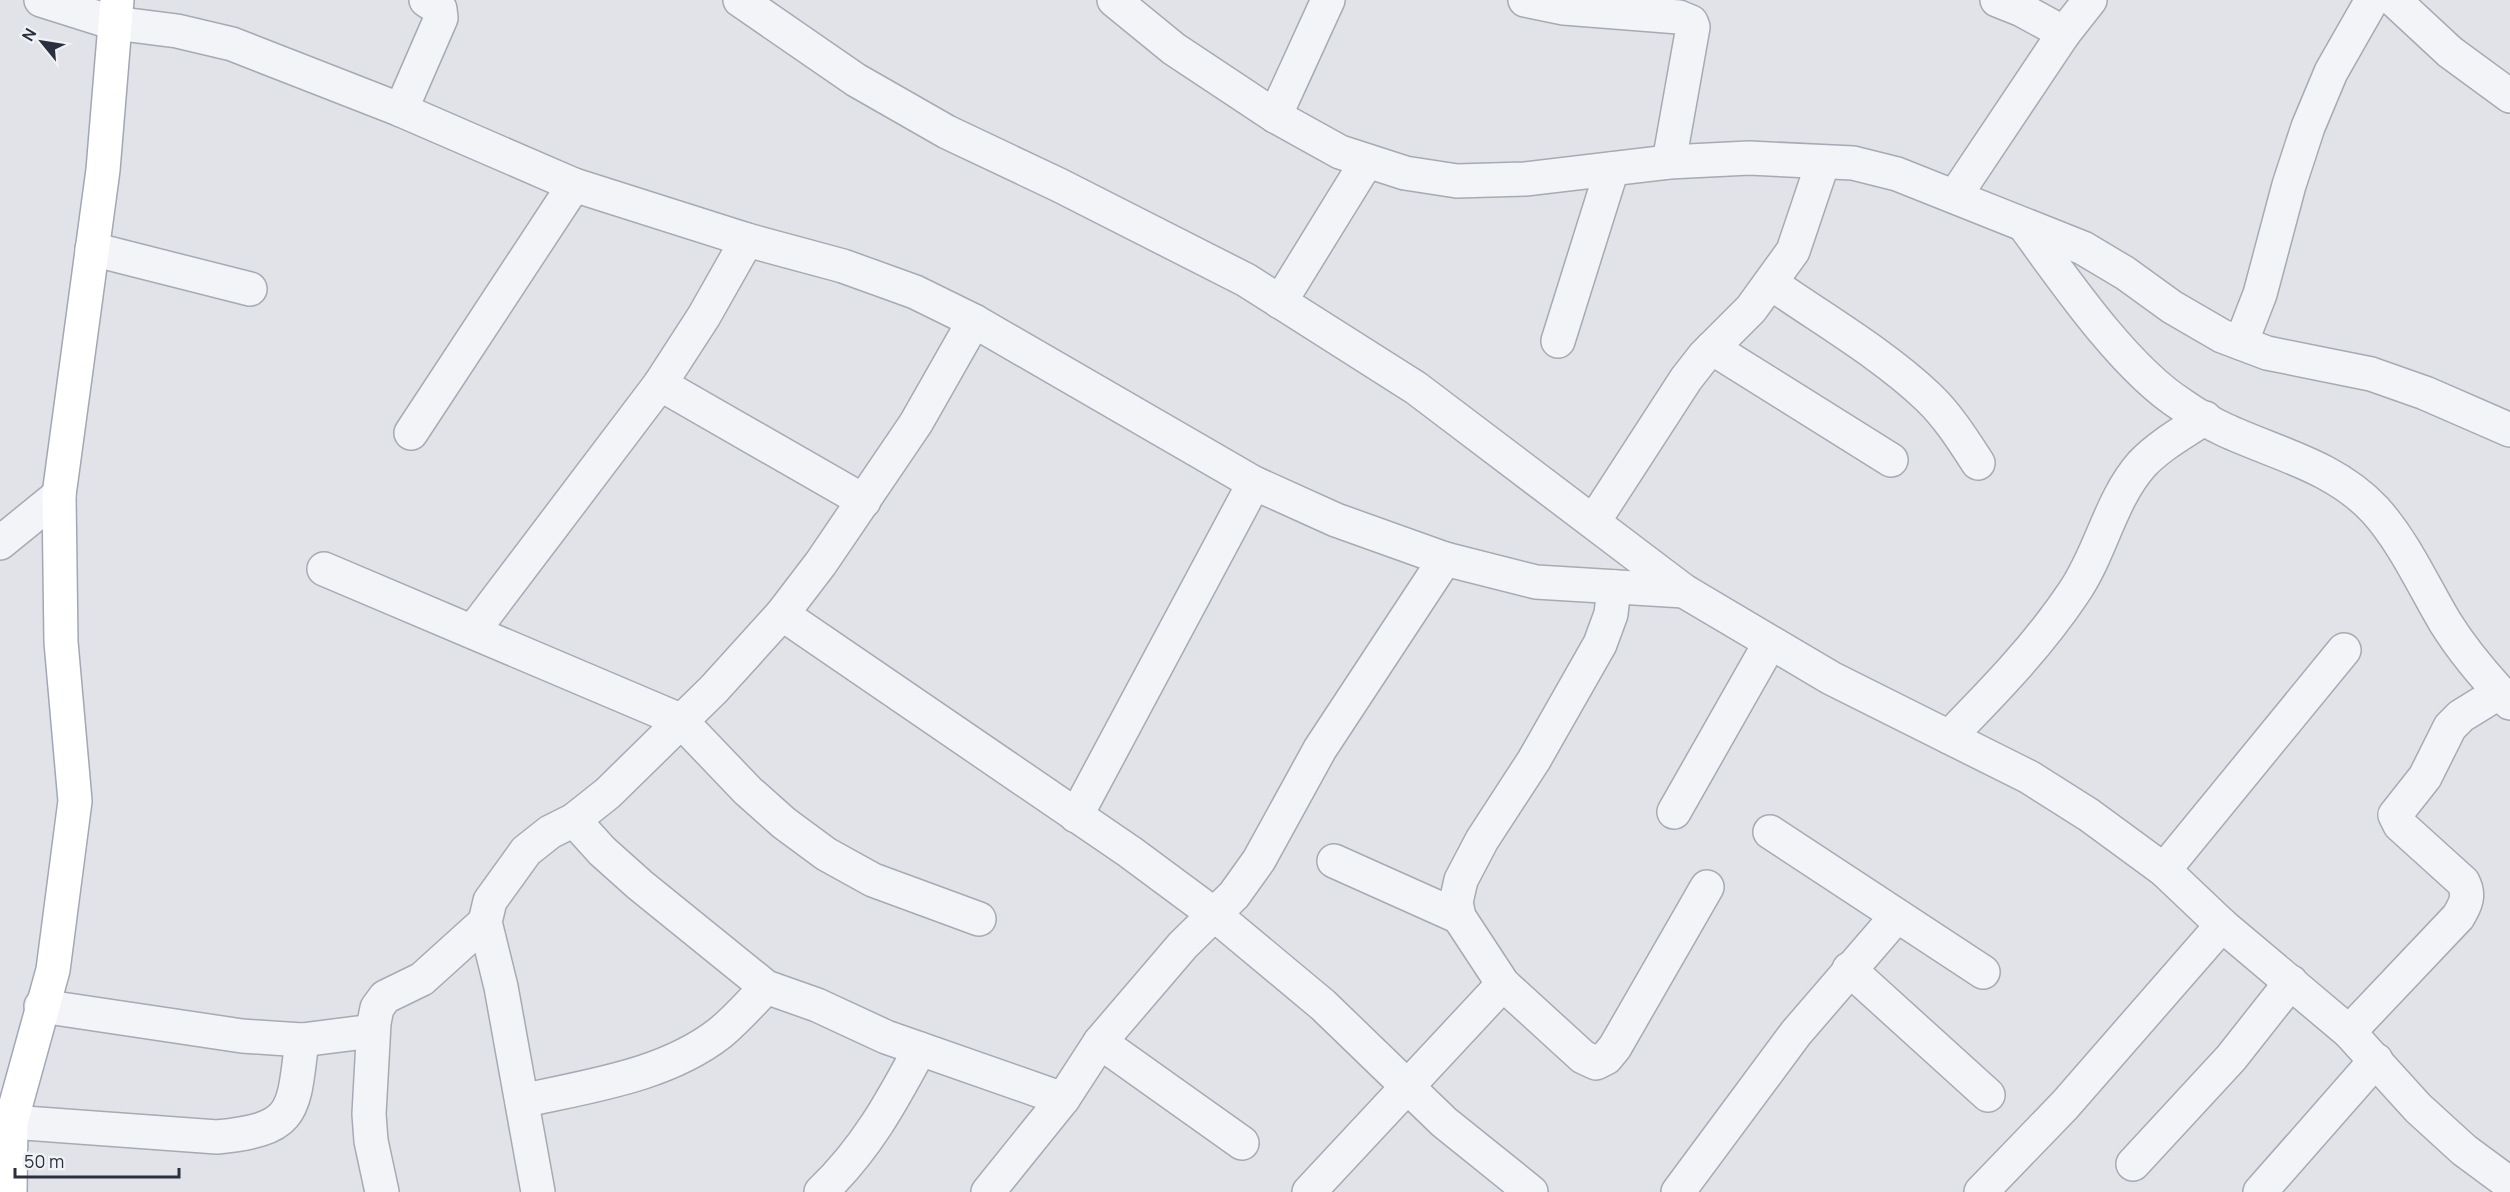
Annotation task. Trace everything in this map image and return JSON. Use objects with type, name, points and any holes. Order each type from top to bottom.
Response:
[{"type":"main road","points":[[10,1192],[7,1131],[53,970],[75,801],[61,642],[59,495],[103,170],[115,12]]},
{"type":"street","points":[[41,0],[115,12],[177,31],[232,44],[401,110],[574,185],[747,240],[843,266],[915,292],[974,321],[1254,483],[1336,520],[1445,560],[1536,582],[1684,591]]},
{"type":"street","points":[[401,110],[441,18],[440,9],[426,0]]},
{"type":"street","points":[[740,0],[856,80],[937,126],[1225,270],[1280,302],[1416,388],[1684,591],[1770,644],[1831,678],[2029,777],[2079,808],[2164,870],[2222,925],[2349,1032],[2376,1059],[2418,1108],[2464,1150],[2510,1184]]},
{"type":"street","points":[[1114,0],[1174,49],[1275,116],[1340,152],[1405,173],[1457,181],[1525,179],[1669,162],[1749,158],[1853,163],[1897,174],[2083,248],[2126,273],[2172,307],[2222,336],[2266,353],[2371,374],[2425,393],[2510,430]]},
{"type":"street","points":[[1275,116],[1328,0]]},
{"type":"street","points":[[1525,0],[1564,8],[1679,17],[1690,22],[1693,27],[1669,162]]},
{"type":"street","points":[[1998,0],[2064,33]]},
{"type":"street","points":[[1955,196],[2064,33],[2090,0]]},
{"type":"street","points":[[2241,343],[2260,294],[2289,185],[2308,127],[2331,72],[2372,0]]},
{"type":"street","points":[[2394,0],[2450,52],[2510,96]]},
{"type":"street","points":[[1280,302],[1367,161]]},
{"type":"street","points":[[1594,521],[1686,379],[1712,348],[1751,309],[1793,251],[1823,162]]},
{"type":"street","points":[[1558,341],[1612,169]]},
{"type":"street","points":[[411,433],[574,185]]},
{"type":"street","points":[[2024,225],[2069,285],[2138,368],[2179,403],[2224,430],[2311,464],[2342,482],[2375,510],[2447,624],[2475,664],[2505,697],[2461,716],[2450,727],[2425,777],[2395,815],[2400,825],[2463,882],[2468,891],[2466,904],[2458,916],[2349,1032]]},
{"type":"street","points":[[473,631],[660,384],[704,316],[747,240]]},
{"type":"street","points":[[92,249],[250,289]]},
{"type":"street","points":[[1771,284],[1928,397],[1956,430],[1978,463]]},
{"type":"street","points":[[538,1192],[522,1101],[485,922],[490,901],[526,851],[550,832],[574,820],[608,793],[754,646],[782,614],[864,501],[916,423],[974,321]]},
{"type":"street","points":[[1712,348],[1891,460]]},
{"type":"street","points":[[660,384],[864,501]]},
{"type":"street","points":[[1949,737],[2020,662],[2075,591],[2128,483],[2143,464],[2163,446],[2205,418]]},
{"type":"street","points":[[1076,816],[1254,483]]},
{"type":"street","points":[[0,543],[59,495]]},
{"type":"street","points":[[988,1192],[1063,1099],[1100,1042],[1183,945],[1215,915],[1259,860],[1320,749],[1445,560]]},
{"type":"street","points":[[324,569],[680,720],[748,791],[784,823],[826,854],[873,880],[979,919]]},
{"type":"street","points":[[1614,587],[1611,614],[1600,644],[1534,760],[1482,840],[1461,880],[1456,902],[1459,917],[1503,984],[1582,1057],[1596,1063],[1606,1058],[1615,1047],[1707,887]]},
{"type":"street","points":[[782,614],[1076,816],[1215,915],[1323,1005],[1444,1122],[1531,1192]]},
{"type":"street","points":[[1674,812],[1770,644]]},
{"type":"street","points":[[2164,870],[2344,650]]},
{"type":"street","points":[[574,820],[602,851],[640,885],[766,987],[920,1049],[1063,1099]]},
{"type":"street","points":[[1770,832],[1896,917],[1983,972]]},
{"type":"street","points":[[1334,861],[1459,917]]},
{"type":"street","points":[[1678,1192],[1796,1033],[1896,917]]},
{"type":"street","points":[[382,1192],[371,1141],[369,1114],[373,1031],[378,1008],[385,998],[422,979],[485,922]]},
{"type":"street","points":[[1981,1192],[2065,1106],[2222,925]]},
{"type":"street","points":[[1849,969],[1988,1095]]},
{"type":"street","points":[[2133,1164],[2231,1058],[2291,982]]},
{"type":"street","points":[[1325,1186],[1408,1086],[1503,984]]},
{"type":"street","points":[[522,1101],[619,1079],[693,1049],[719,1034],[766,987]]},
{"type":"street","points":[[41,1006],[242,1036],[302,1040],[373,1031]]},
{"type":"street","points":[[7,1131],[217,1137],[272,1127],[283,1119],[295,1101],[302,1040]]},
{"type":"street","points":[[1100,1042],[1242,1143]]},
{"type":"street","points":[[821,1192],[849,1165],[880,1123],[920,1049]]},
{"type":"street","points":[[2260,1192],[2376,1059]]}]
